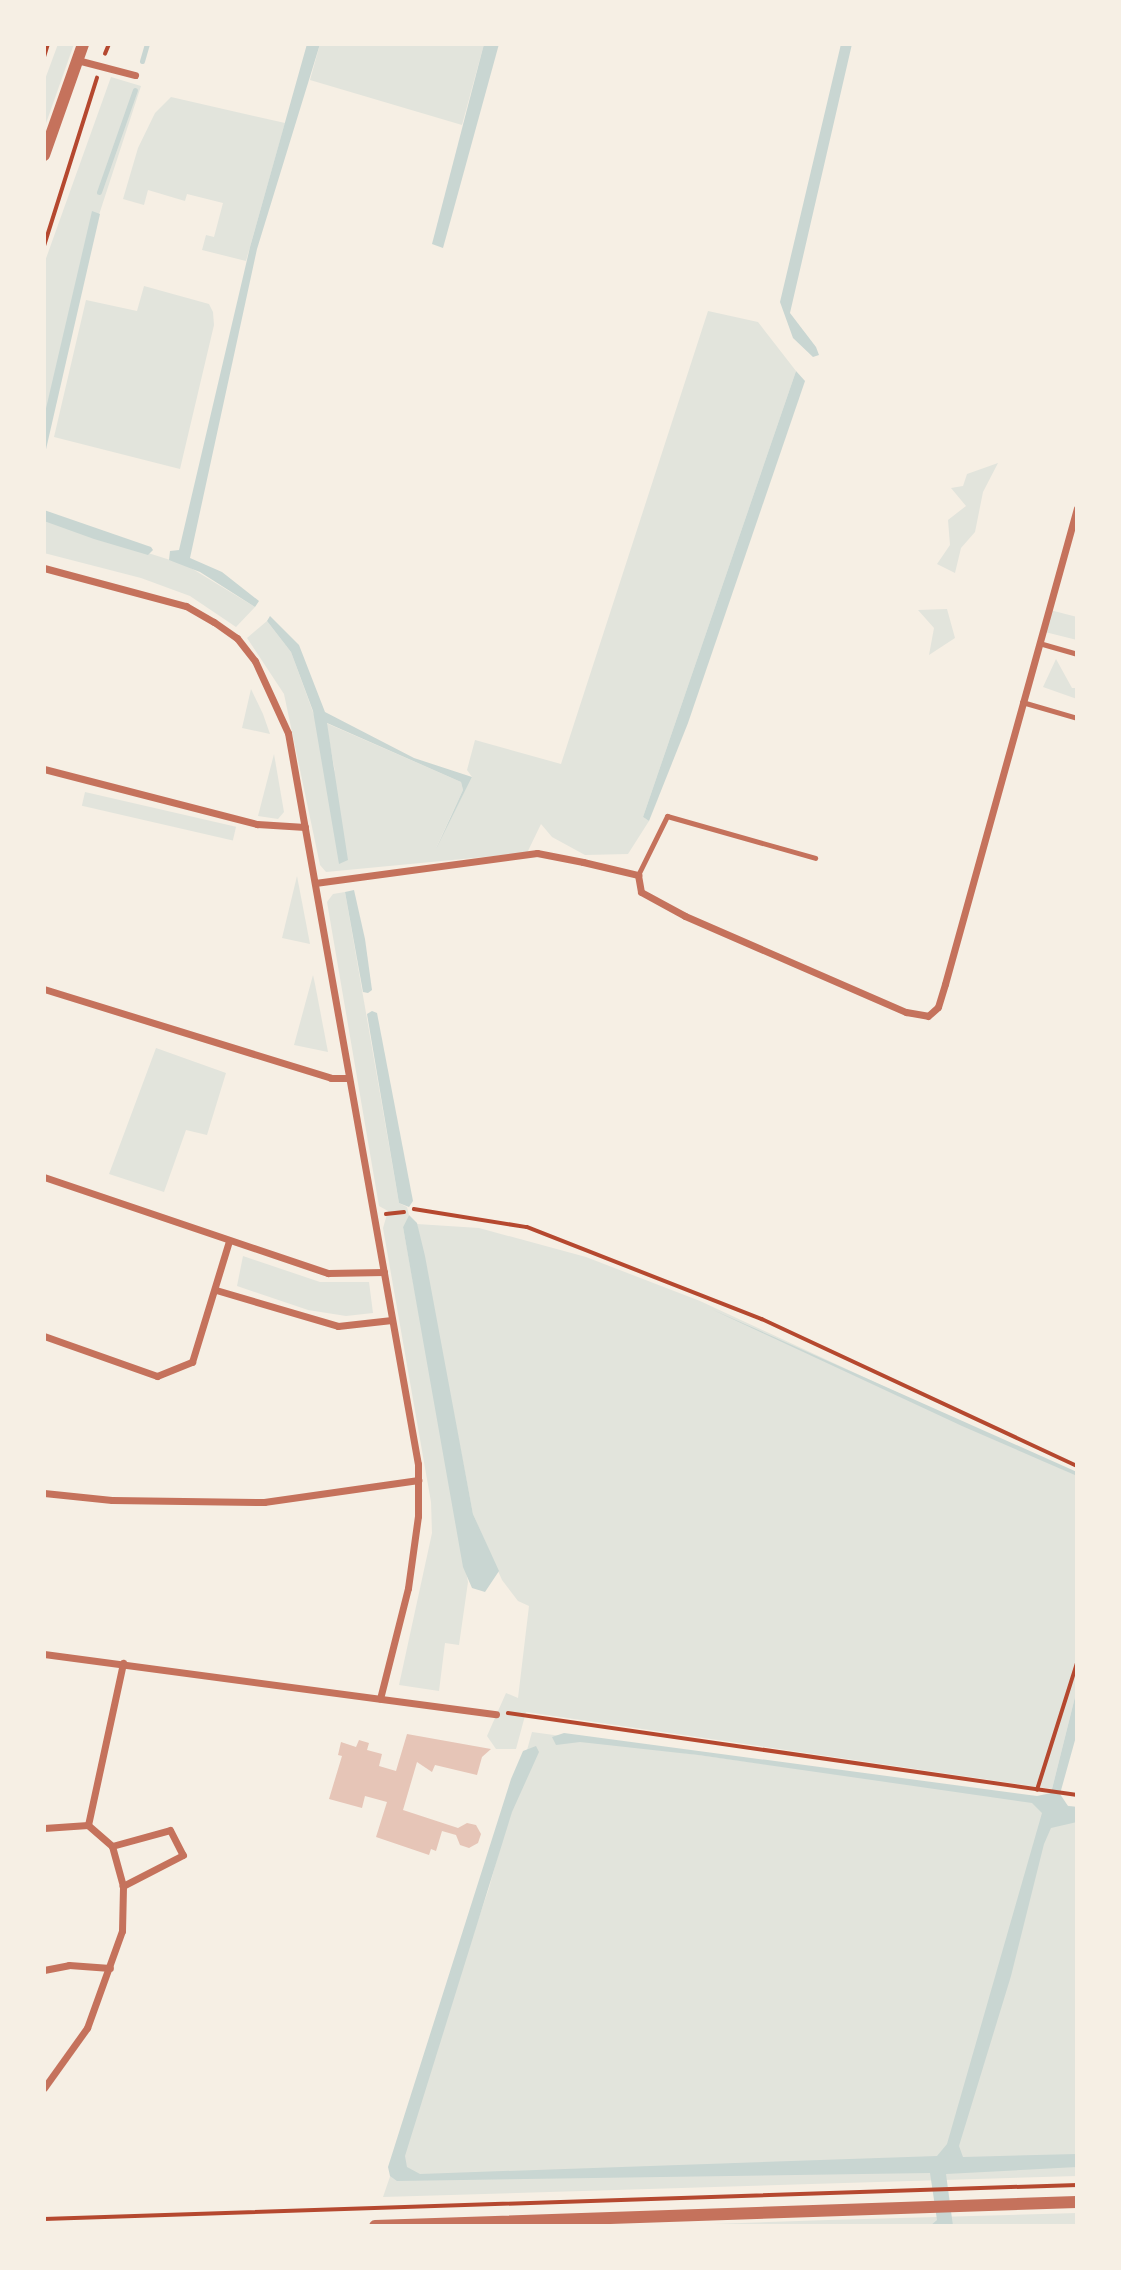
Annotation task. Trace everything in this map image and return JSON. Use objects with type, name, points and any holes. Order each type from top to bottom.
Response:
[{"type":"street","points":[[44,155],[83,44]]},
{"type":"street","points":[[78,60],[135,75]]},
{"type":"street","points":[[315,883],[537,853],[638,875],[641,892],[685,916],[906,1013],[928,1016],[941,995],[1077,508]]},
{"type":"street","points":[[44,568],[186,606],[237,638],[283,718],[393,1320],[418,1480],[408,1588],[380,1699]]},
{"type":"street","points":[[44,769],[257,824],[305,827]]},
{"type":"street","points":[[44,989],[331,1078],[349,1078]]},
{"type":"street","points":[[44,1177],[328,1273],[384,1272]]},
{"type":"street","points":[[44,1336],[157,1376],[192,1362],[229,1241]]},
{"type":"street","points":[[216,1290],[338,1326],[393,1320]]},
{"type":"street","points":[[44,1493],[112,1500],[264,1502],[418,1480]]},
{"type":"street","points":[[44,1654],[496,1714]]},
{"type":"street","points":[[88,1825],[122,1663]]},
{"type":"street","points":[[44,1828],[88,1825],[112,1846],[123,1886],[122,1931],[87,2028],[44,2088]]},
{"type":"street","points":[[112,1846],[170,1830],[183,1855],[123,1886]]},
{"type":"street","points":[[44,1970],[69,1965],[110,1968]]},
{"type":"street","points":[[375,2226],[1077,2202]]},
{"type":"lane","points":[[1039,643],[1077,654]]},
{"type":"lane","points":[[1022,702],[1077,718]]},
{"type":"lane","points":[[638,875],[667,816],[814,858]]},
{"type":"path","points":[[44,57],[48,44]]},
{"type":"path","points":[[44,246],[109,44]]},
{"type":"path","points":[[414,1209],[527,1227],[762,1319],[1077,1466]]},
{"type":"path","points":[[374,1215],[404,1212]]},
{"type":"path","points":[[1039,1790],[1077,1663]]},
{"type":"path","points":[[496,1714],[1077,1795]]},
{"type":"path","points":[[44,2219],[1077,2185]]},
{"type":"shaded area","points":[[58,44],[74,44],[44,129],[44,82]]},
{"type":"shaded area","points":[[307,44],[320,44],[257,249],[190,558],[222,572],[259,601],[255,607],[200,572],[169,560],[170,551],[179,550],[250,247]]},
{"type":"shaded area","points":[[320,44],[484,44],[462,125],[310,80]]},
{"type":"shaded area","points":[[484,44],[499,44],[443,248],[432,244]]},
{"type":"shaded area","points":[[841,44],[852,44],[790,313],[816,347],[819,355],[813,357],[793,338],[780,302]]},
{"type":"shaded area","points":[[111,77],[141,86],[80,273],[44,435],[44,264]]},
{"type":"shaded area","points":[[171,97],[285,123],[246,261],[202,250],[206,235],[214,237],[223,203],[187,194],[185,201],[148,190],[144,205],[123,199],[138,148],[155,113]]},
{"type":"shaded area","points":[[92,211],[100,214],[44,458],[44,417]]},
{"type":"shaded area","points":[[144,286],[209,304],[213,312],[214,325],[180,469],[54,437],[86,300],[137,311]]},
{"type":"shaded area","points":[[708,311],[758,322],[796,371],[643,817],[649,821],[628,854],[585,855],[552,837],[541,824],[527,853],[326,872],[320,865],[284,694],[247,638],[267,621],[291,652],[335,772],[326,723],[461,782],[463,790],[436,848],[472,777],[467,770],[475,740],[561,764]]},
{"type":"shaded area","points":[[796,371],[805,381],[688,723],[649,821],[643,817]]},
{"type":"shaded area","points":[[998,463],[983,492],[975,532],[961,548],[955,573],[937,564],[950,545],[948,520],[966,506],[951,488],[963,486],[967,474]]},
{"type":"shaded area","points":[[44,510],[151,547],[153,550],[148,555],[44,521]]},
{"type":"shaded area","points":[[44,520],[186,565],[255,607],[236,627],[190,596],[141,578],[44,553]]},
{"type":"shaded area","points":[[947,609],[955,638],[929,655],[934,628],[918,610]]},
{"type":"shaded area","points":[[1050,610],[1077,617],[1077,640],[1045,632]]},
{"type":"shaded area","points":[[270,616],[299,645],[325,712],[414,758],[472,777],[436,849],[463,790],[461,782],[327,723],[348,860],[339,864],[313,711],[291,652],[267,621]]},
{"type":"shaded area","points":[[1056,659],[1072,688],[1077,688],[1077,699],[1043,687]]},
{"type":"shaded area","points":[[251,689],[263,714],[270,734],[242,728]]},
{"type":"shaded area","points":[[274,754],[284,812],[278,819],[258,816]]},
{"type":"shaded area","points":[[85,792],[236,827],[233,841],[82,806]]},
{"type":"shaded area","points":[[297,876],[310,944],[282,938]]},
{"type":"shaded area","points":[[354,890],[365,939],[372,990],[368,993],[363,992],[345,892]]},
{"type":"shaded area","points":[[345,892],[399,1203],[407,1207],[409,1215],[403,1227],[468,1582],[459,1645],[445,1643],[439,1691],[399,1685],[432,1533],[431,1502],[383,1228],[388,1211],[379,1206],[327,902],[333,894]]},
{"type":"shaded area","points":[[313,975],[315,984],[328,1052],[294,1045]]},
{"type":"shaded area","points":[[372,1011],[377,1013],[413,1201],[409,1207],[399,1203],[367,1014]]},
{"type":"shaded area","points":[[156,1048],[226,1073],[207,1135],[186,1130],[164,1192],[109,1174]]},
{"type":"shaded area","points":[[409,1215],[417,1223],[425,1256],[473,1514],[499,1571],[485,1592],[472,1588],[463,1567],[403,1227]]},
{"type":"shaded area","points":[[417,1224],[479,1228],[586,1257],[700,1301],[1077,1476],[1077,1689],[1052,1789],[526,1712],[516,1749],[496,1749],[487,1736],[506,1693],[518,1698],[529,1606],[518,1601],[502,1580],[473,1514]]},
{"type":"shaded area","points":[[243,1256],[320,1282],[369,1282],[373,1313],[346,1316],[308,1310],[237,1286]]},
{"type":"shaded area","points":[[711,1309],[1077,1472],[1077,1476],[962,1426]]},
{"type":"shaded area","points":[[1077,1689],[1077,1733],[1060,1794],[1068,1806],[1077,1807],[1077,1822],[1051,1828],[1044,1844],[1011,1976],[959,2146],[963,2157],[1077,2154],[1077,2167],[946,2174],[953,2226],[930,2226],[937,2220],[930,2173],[397,2181],[390,2176],[388,2167],[511,1779],[523,1751],[536,1746],[539,1752],[512,1812],[405,2156],[407,2167],[420,2174],[937,2156],[947,2144],[1042,1813],[1032,1803],[698,1755],[580,1742],[556,1745],[552,1737],[564,1733],[1037,1796],[1051,1793]]},
{"type":"shaded area","points":[[532,1732],[1077,1807],[1077,2176],[383,2197],[489,1888]]},
{"type":"shaded area","points":[[1077,2213],[1077,2226],[653,2226],[828,2220]]},
{"type":"building","points":[[407,1734],[491,1749],[482,1757],[477,1775],[435,1765],[432,1772],[417,1762],[403,1810],[458,1828],[467,1823],[476,1825],[481,1834],[478,1843],[469,1848],[460,1845],[456,1835],[442,1831],[436,1851],[431,1849],[429,1855],[376,1837],[387,1802],[365,1796],[362,1808],[329,1799],[342,1756],[338,1755],[341,1742],[356,1747],[359,1740],[369,1743],[367,1750],[382,1754],[379,1766],[396,1771]]},
{"type":"waterway","points":[[142,61],[147,44]]},
{"type":"waterway","points":[[99,192],[135,90]]}]
